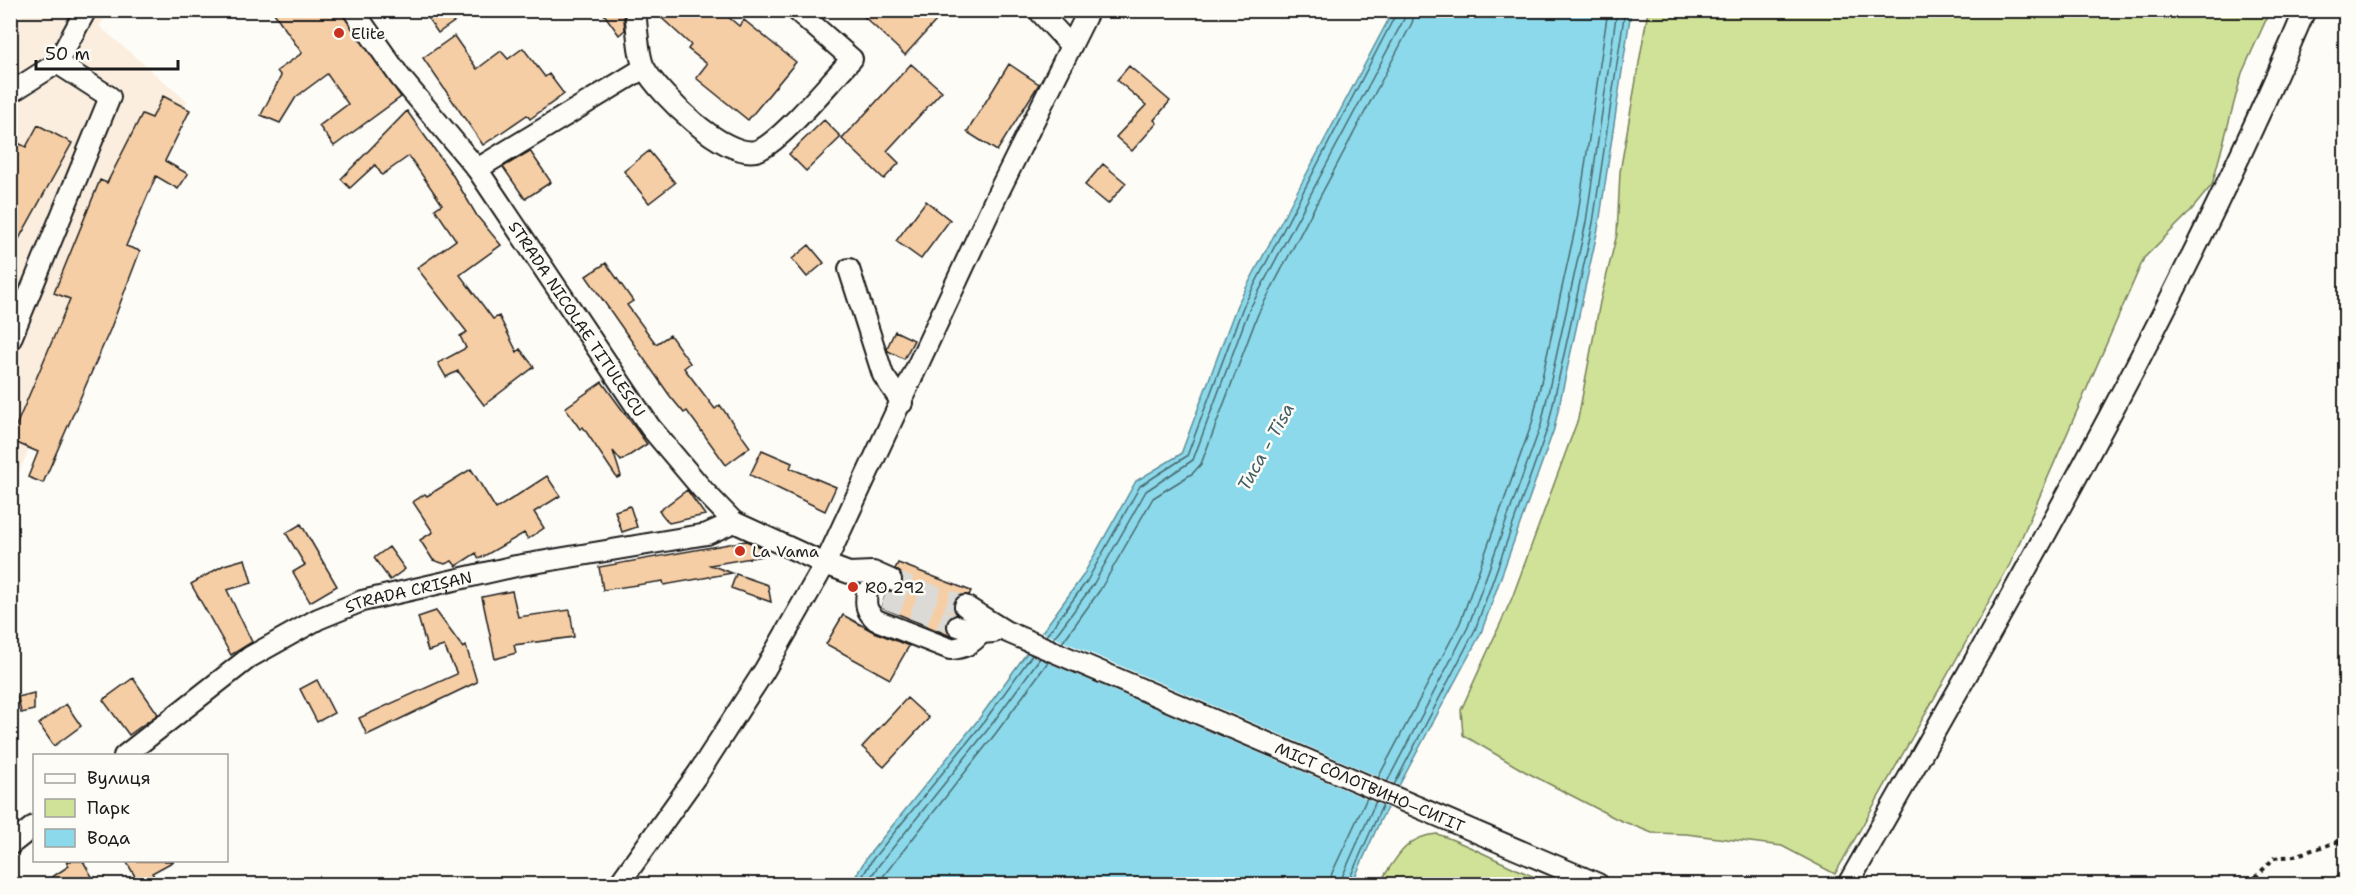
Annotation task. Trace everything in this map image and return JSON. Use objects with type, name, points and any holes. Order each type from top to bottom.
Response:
[{"type":"street","points":[[10,93],[57,63],[86,10]]},
{"type":"street","name":"STRADA NICOLAE TITULESCU","points":[[353,10],[400,77],[477,169],[651,427],[734,522],[849,573],[876,595],[865,604],[868,613],[876,620],[950,649],[962,648],[974,642],[981,633]]},
{"type":"street","points":[[635,10],[644,68],[687,118],[731,149],[755,151],[772,142],[852,59],[796,10]]},
{"type":"street","points":[[1038,10],[1071,46]]},
{"type":"street","points":[[619,885],[699,772],[764,671],[825,564],[997,195],[1089,10]]},
{"type":"street","points":[[1848,885],[1992,631],[2205,233],[2305,10]]},
{"type":"street","points":[[10,340],[110,97],[57,63]]},
{"type":"street","points":[[477,169],[644,68]]},
{"type":"street","points":[[849,269],[883,375],[902,403]]},
{"type":"street","name":"STRADA CRIȘAN","points":[[126,754],[250,657],[318,619],[362,602],[516,566],[707,534],[734,522]]},
{"type":"street","name":"STRADA NICOLAE TITULESCU","points":[[849,573],[873,573],[891,579]]},
{"type":"street","points":[[965,606],[1014,635]]},
{"type":"street","points":[[958,626],[981,633],[1014,635]]},
{"type":"street","name":"МІСТ СОЛОТВИНО–СИГІТ","points":[[1014,635],[1598,885]]},
{"type":"street","points":[[10,845],[33,827]]},
{"type":"path","points":[[2249,885],[2274,858],[2294,856],[2346,839]]},
{"type":"shaded area","points":[[24,11],[111,11],[99,26],[187,101],[11,489],[11,34]]},
{"type":"green space","points":[[1648,11],[2270,11],[2242,73],[2212,185],[2188,214],[2144,258],[2010,564],[1835,874],[1782,846],[1686,834],[1652,833],[1617,819],[1524,771],[1463,735],[1461,710],[1512,598],[1578,419],[1600,302],[1617,234],[1620,172]]},
{"type":"green space","points":[[1437,834],[1554,884],[1379,884],[1396,858],[1409,844],[1417,839]]},
{"type":"water","name":"Тиса - Tisa","points":[[1393,11],[1631,11],[1599,224],[1554,429],[1481,633],[1380,821],[1352,884],[851,884],[867,857],[978,720],[1082,577],[1136,481],[1181,454],[1237,305]]},
{"type":"pier","points":[[1039,631],[1403,787],[1390,809],[1023,652]]},
{"type":"building","points":[[272,10],[340,10],[401,97],[334,146],[319,126],[348,104],[327,74],[296,97],[280,123],[261,115],[281,76],[277,71],[302,53]]},
{"type":"building","points":[[437,10],[471,10],[438,33],[427,17]]},
{"type":"building","points":[[601,10],[623,10],[625,30],[619,35]]},
{"type":"building","points":[[653,10],[720,10],[739,26],[744,20],[796,62],[748,120],[696,78],[707,64],[688,49],[691,45]]},
{"type":"building","points":[[857,10],[946,10],[905,55]]},
{"type":"building","points":[[454,36],[477,69],[501,51],[508,59],[523,48],[545,77],[549,74],[564,94],[530,119],[527,115],[483,145],[423,58]]},
{"type":"building","points":[[911,64],[942,91],[887,151],[899,163],[884,179],[842,139]]},
{"type":"building","points":[[1009,64],[1039,84],[997,151],[967,132]]},
{"type":"building","points":[[1129,66],[1170,101],[1154,120],[1157,123],[1132,151],[1116,137],[1146,105],[1117,80]]},
{"type":"building","points":[[163,96],[190,110],[165,161],[188,174],[178,189],[156,176],[126,246],[140,251],[110,330],[43,483],[28,477],[38,452],[10,440],[70,299],[54,293],[100,180],[107,183],[142,114],[152,118]]},
{"type":"building","points":[[407,111],[452,174],[477,216],[501,245],[460,275],[493,319],[499,316],[517,352],[520,349],[534,367],[484,405],[458,371],[446,377],[438,363],[466,348],[460,336],[467,332],[417,268],[456,240],[435,209],[442,204],[409,156],[382,175],[375,165],[350,188],[341,179]]},
{"type":"building","points":[[824,120],[841,137],[806,171],[789,154]]},
{"type":"building","points":[[38,125],[72,143],[10,255],[10,139],[26,147]]},
{"type":"building","points":[[530,151],[551,182],[525,199],[503,167]]},
{"type":"building","points":[[649,151],[675,183],[649,203],[624,171]]},
{"type":"building","points":[[1103,164],[1126,183],[1108,204],[1085,185]]},
{"type":"building","points":[[926,201],[950,220],[921,259],[896,241]]},
{"type":"building","points":[[809,245],[824,263],[807,277],[792,259]]},
{"type":"building","points":[[606,263],[633,301],[627,305],[656,344],[670,335],[690,363],[684,368],[715,409],[720,405],[750,447],[726,465],[687,411],[684,413],[670,396],[586,276]]},
{"type":"building","points":[[895,331],[914,340],[904,359],[888,351],[887,348]]},
{"type":"building","points":[[602,382],[647,444],[621,461],[613,451],[621,476],[617,478],[583,427],[580,429],[565,408]]},
{"type":"building","points":[[762,450],[792,463],[790,468],[836,487],[825,511],[750,475]]},
{"type":"building","points":[[471,469],[496,509],[547,476],[560,496],[534,512],[544,528],[528,539],[524,533],[479,559],[476,553],[456,566],[452,561],[445,564],[433,560],[420,540],[433,532],[413,502]]},
{"type":"building","points":[[687,490],[705,515],[669,523],[659,511]]},
{"type":"building","points":[[630,506],[637,527],[622,532],[615,511]]},
{"type":"building","points":[[301,524],[337,586],[310,602],[293,572],[305,565],[286,533]]},
{"type":"building","points":[[746,541],[762,548],[763,556],[710,565],[732,573],[664,585],[663,581],[603,590],[599,567]]},
{"type":"building","points":[[389,547],[405,569],[390,580],[374,558]]},
{"type":"building","points":[[245,559],[252,583],[227,590],[252,642],[231,655],[191,584],[224,565]]},
{"type":"building","points":[[898,563],[971,591],[969,595],[960,595],[955,600],[953,606],[957,614],[950,617],[946,623],[953,637],[881,607],[887,591],[898,590],[902,584],[901,573],[895,569]]},
{"type":"building","points":[[736,574],[768,585],[771,602],[731,588]]},
{"type":"building","points":[[512,591],[518,617],[570,610],[574,637],[514,645],[516,653],[495,659],[482,597]]},
{"type":"building","points":[[436,611],[463,648],[466,646],[477,682],[367,735],[359,718],[457,674],[444,646],[428,651],[418,617]]},
{"type":"building","points":[[843,615],[872,631],[909,646],[890,679],[826,644]]},
{"type":"building","points":[[133,678],[158,714],[129,735],[103,700]]},
{"type":"building","points":[[317,680],[334,713],[317,722],[300,689]]},
{"type":"building","points":[[34,693],[34,710],[21,713],[18,697]]},
{"type":"building","points":[[907,698],[929,718],[884,767],[862,747]]},
{"type":"building","points":[[66,704],[81,726],[54,746],[39,724]]},
{"type":"building","points":[[67,862],[84,862],[97,885],[40,885],[69,866]]},
{"type":"building","points":[[127,862],[172,862],[152,873],[159,885],[140,885]]},
{"type":"tunnel","points":[[891,580],[965,606]]},
{"type":"tunnel","points":[[884,598],[958,626]]},
{"type":"place","name":"Elite","points":[[339,33]]},
{"type":"place","name":"La Vama","points":[[740,551]]},
{"type":"place","name":"RO 292","points":[[853,587]]}]
